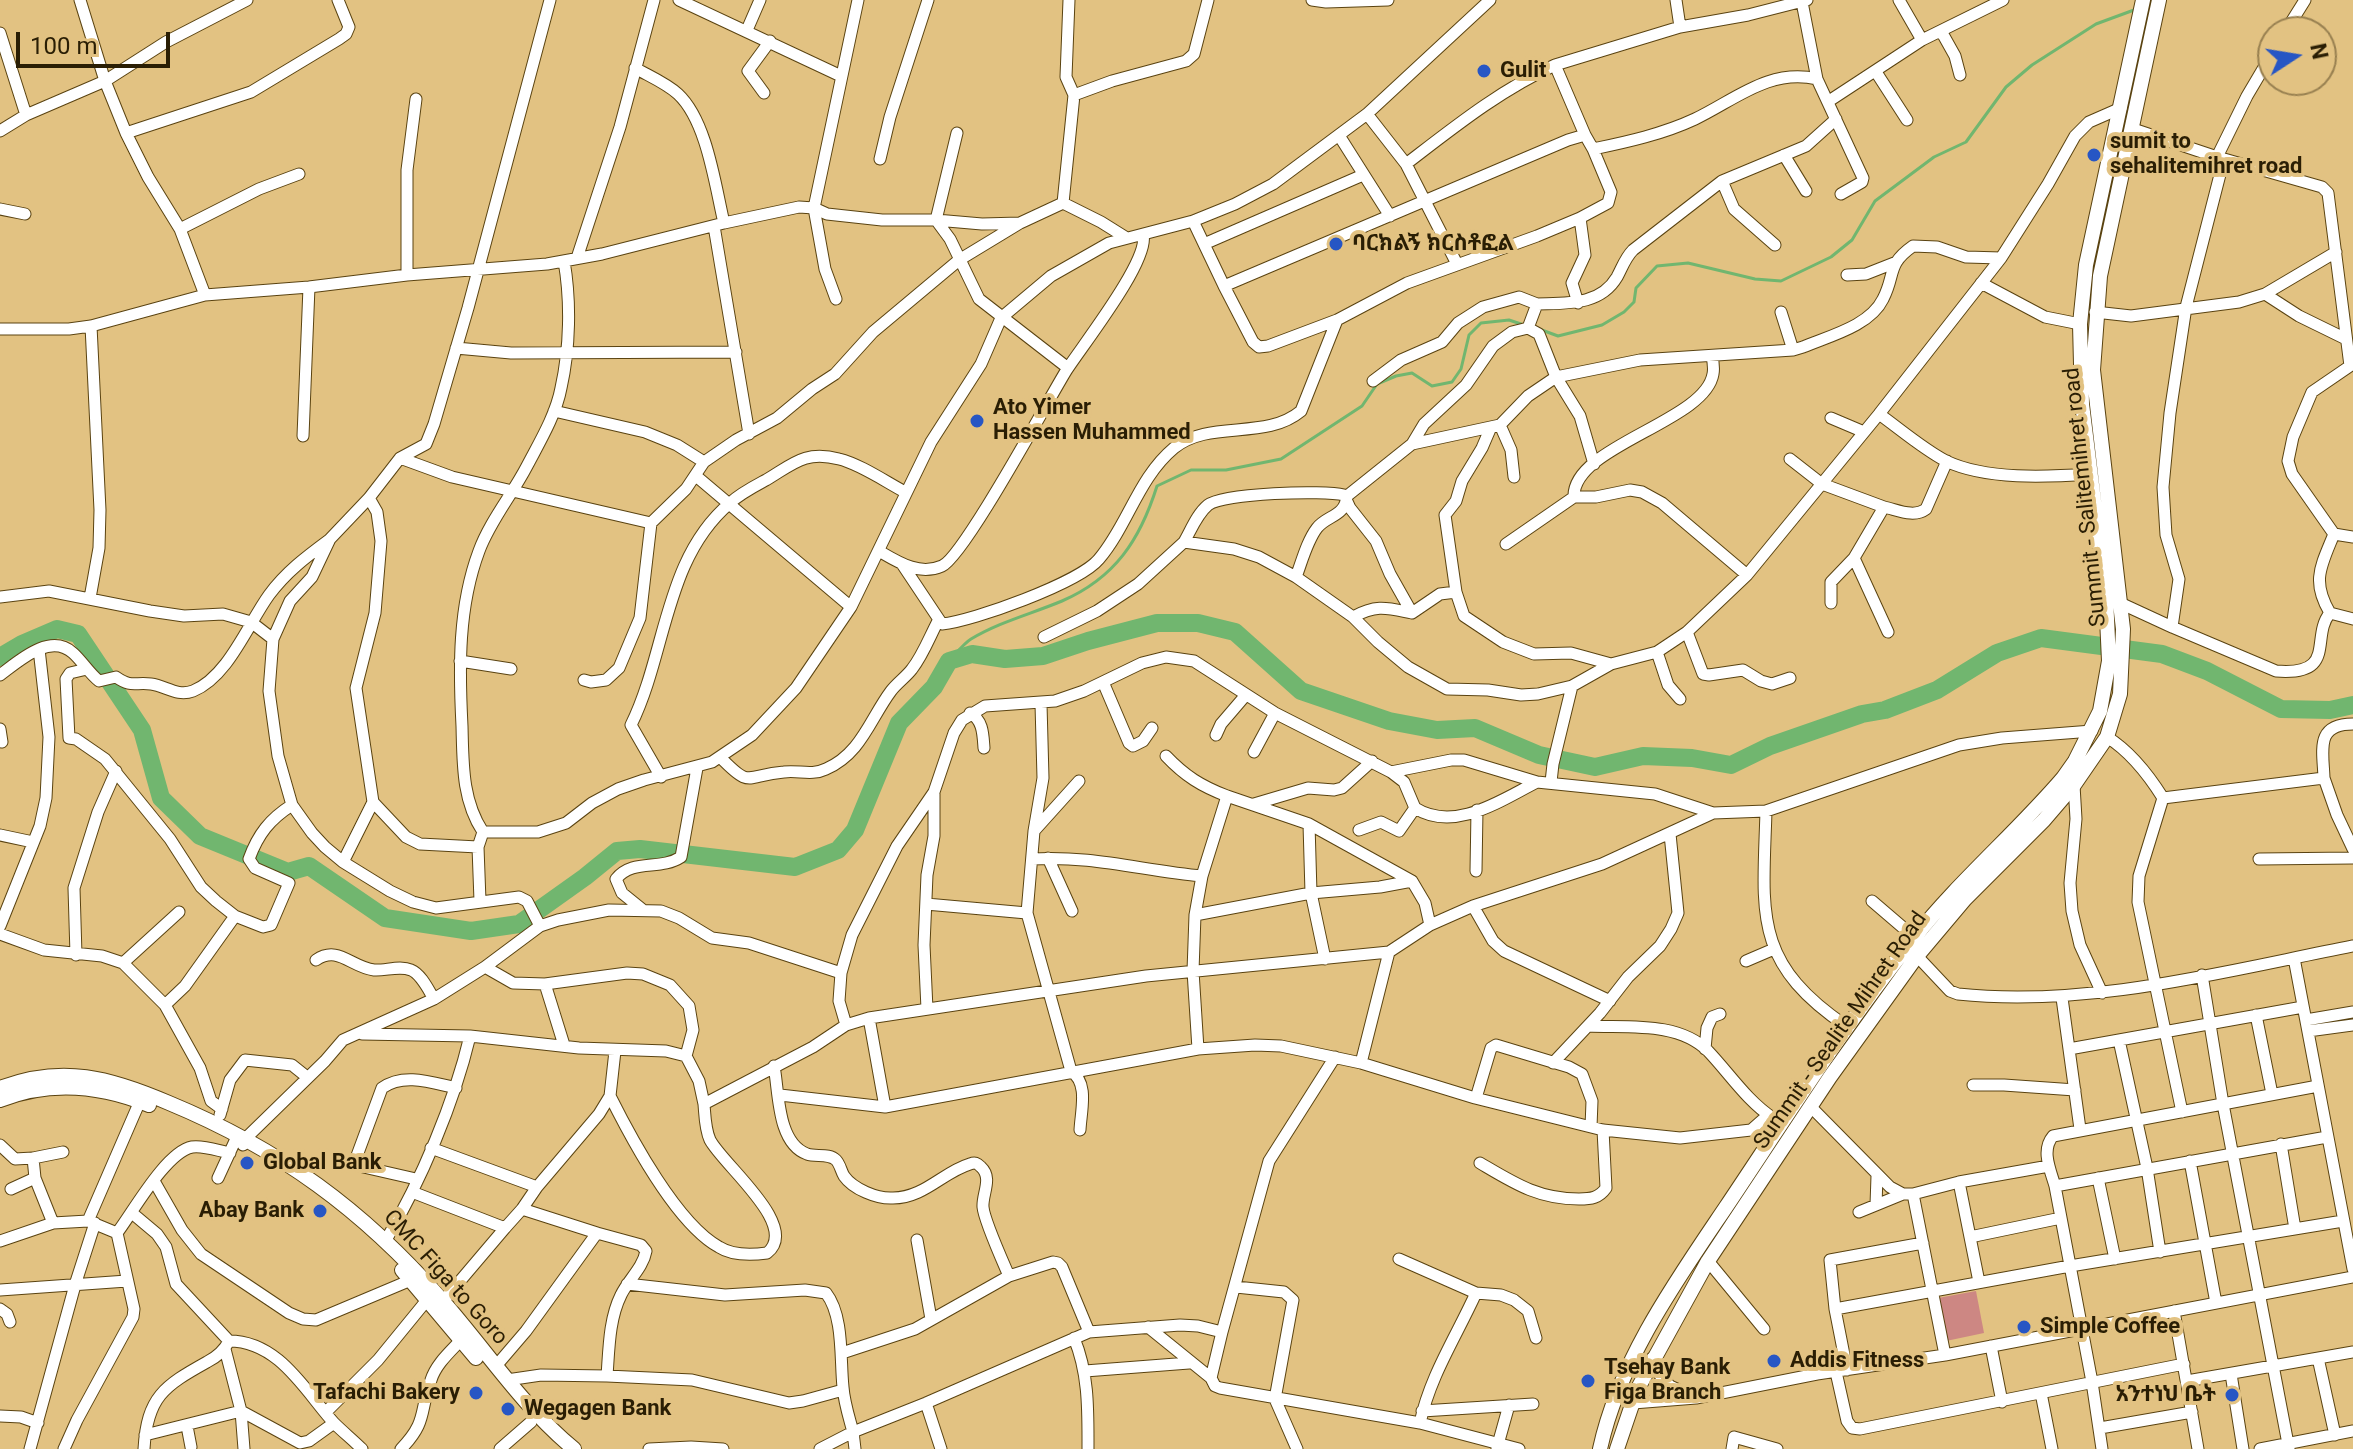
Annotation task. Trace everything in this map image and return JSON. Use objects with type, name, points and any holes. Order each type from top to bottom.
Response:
[{"type":"main road","points":[[2116,628],[2090,474],[2082,404],[2080,324],[2086,265],[2112,180],[2121,108],[2143,0]]},
{"type":"main road","name":"Summit - Salitemihret road","points":[[2116,661],[2120,603],[2096,413],[2093,370],[2095,312],[2112,180],[2133,129],[2159,0]]},
{"type":"main road","points":[[1600,1449],[1620,1388],[1646,1335],[1775,1119],[1824,1072],[1846,1026],[1914,937],[2035,811],[2075,761],[2092,731],[2116,661]]},
{"type":"main road","name":"Summit - Sealite Mihret Road","points":[[1617,1449],[1652,1358],[1708,1261],[1811,1107],[1824,1072],[1965,899],[2074,785],[2107,737],[2120,694],[2116,661]]},
{"type":"main road","name":"CMC Figa to Goro","points":[[0,1088],[44,1077],[89,1076],[126,1085],[213,1126],[238,1144],[319,1184],[386,1240],[443,1301],[555,1434],[574,1449]]},
{"type":"main road","points":[[0,1100],[32,1090],[79,1087],[107,1091],[213,1126]]},
{"type":"main road","points":[[238,1144],[300,1180],[339,1209],[378,1245],[531,1422],[560,1449]]},
{"type":"street","points":[[80,0],[105,81],[126,133],[180,229],[205,295]]},
{"type":"street","points":[[0,131],[26,115],[105,81],[166,42],[247,0]]},
{"type":"street","points":[[126,133],[251,92],[339,39],[349,27],[338,0]]},
{"type":"street","points":[[0,675],[39,649],[61,645],[101,681],[114,677],[131,685],[151,684],[174,692],[192,692],[223,668],[251,622],[289,571],[330,539],[369,498],[400,458],[426,444],[479,268],[550,0]]},
{"type":"street","points":[[577,258],[605,176],[654,0]]},
{"type":"street","points":[[679,0],[841,76]]},
{"type":"street","points":[[747,30],[760,0]]},
{"type":"street","points":[[836,299],[825,269],[814,208],[858,0]]},
{"type":"street","points":[[880,159],[890,117],[928,0]]},
{"type":"street","points":[[1063,203],[1074,95],[1066,77],[1069,0]]},
{"type":"street","points":[[1074,95],[1186,61],[1194,54],[1208,0]]},
{"type":"street","points":[[1312,0],[1388,0]]},
{"type":"street","points":[[483,832],[538,832],[566,823],[592,803],[618,789],[697,768],[720,757],[752,735],[796,688],[834,637],[931,442],[981,364],[1001,318],[1051,276],[1085,255],[1125,237],[1193,221],[1273,184],[1340,137],[1490,0]]},
{"type":"street","points":[[1676,0],[1680,27]]},
{"type":"street","points":[[1899,0],[1922,40]]},
{"type":"street","points":[[1829,101],[1922,40],[2003,0]]},
{"type":"street","points":[[1406,164],[1477,110],[1555,65],[1680,27],[1804,1],[1817,79],[1863,181],[1841,194]]},
{"type":"street","points":[[1941,31],[1955,56],[1960,75]]},
{"type":"street","points":[[0,33],[6,69],[26,115]]},
{"type":"street","points":[[764,93],[748,71],[770,41]]},
{"type":"street","points":[[1193,221],[1236,314],[1259,347],[1337,320],[1407,283],[1580,218],[1608,203],[1611,198],[1593,149],[1555,65]]},
{"type":"street","points":[[635,68],[669,86],[689,106],[705,146],[749,434]]},
{"type":"street","points":[[1876,72],[1907,120]]},
{"type":"street","points":[[1593,149],[1658,133],[1694,119],[1748,88],[1770,80],[1793,76],[1817,79]]},
{"type":"street","points":[[2172,627],[2179,579],[2166,535],[2163,487],[2170,413],[2186,307],[2220,158],[2257,79]]},
{"type":"street","points":[[407,275],[407,170],[416,99]]},
{"type":"street","points":[[1184,542],[1234,549],[1259,557],[1296,577],[1353,617],[1408,667],[1447,689],[1521,695],[1572,686],[1611,664],[1657,652],[1687,632],[1747,575],[2001,258],[2075,136],[2089,122],[2121,108]]},
{"type":"street","points":[[1367,114],[1406,164],[1457,264]]},
{"type":"street","points":[[1535,310],[1578,303],[1600,295],[1616,279],[1633,250],[1722,181],[1806,146],[1836,119]]},
{"type":"street","points":[[2133,129],[2322,187],[2328,193],[2350,366],[2312,392],[2293,437],[2288,461],[2292,474],[2334,534],[2353,537]]},
{"type":"street","points":[[957,133],[936,220],[950,239],[979,299],[1068,368]]},
{"type":"street","points":[[1224,286],[1585,135]]},
{"type":"street","points":[[1340,137],[1390,216]]},
{"type":"street","points":[[1784,155],[1806,191]]},
{"type":"street","points":[[180,229],[259,189],[299,174]]},
{"type":"street","points":[[1204,244],[1363,175]]},
{"type":"street","points":[[1722,181],[1734,209],[1775,245]]},
{"type":"street","points":[[584,680],[599,682],[612,676],[619,668],[636,632],[645,595],[651,523],[696,476],[704,462],[777,418],[835,374],[873,332],[959,260],[1020,223],[1063,203]]},
{"type":"street","points":[[1063,203],[1125,237]]},
{"type":"street","points":[[0,329],[91,326],[205,295],[564,261],[799,207],[814,208],[827,214],[882,220],[1020,223]]},
{"type":"street","points":[[0,209],[25,214]]},
{"type":"street","points":[[1578,303],[1572,283],[1585,255],[1580,218]]},
{"type":"street","points":[[879,551],[916,569],[941,566],[947,562],[974,525],[1068,368],[1117,296],[1141,255],[1145,243],[1143,235]]},
{"type":"street","points":[[1847,275],[1866,274],[1894,263],[1913,246],[1923,244],[1966,257],[2001,258]]},
{"type":"street","points":[[2095,312],[2131,316],[2239,302],[2265,294],[2336,252]]},
{"type":"street","points":[[483,832],[475,820],[464,777],[460,661],[463,622],[472,572],[486,535],[554,411],[561,390],[566,353],[567,278],[564,261]]},
{"type":"street","points":[[1611,664],[1571,653],[1534,654],[1503,642],[1464,616],[1456,592],[1445,515],[1456,501],[1462,481],[1495,426],[1535,390],[1556,377],[1640,360],[1793,350],[1868,316],[1884,297],[1894,263]]},
{"type":"street","points":[[1981,283],[2045,317],[2080,324]]},
{"type":"street","points":[[303,436],[309,287]]},
{"type":"street","points":[[2265,294],[2299,316],[2346,339]]},
{"type":"street","points":[[1373,381],[1401,360],[1442,342],[1458,323],[1483,307],[1519,297],[1529,299],[1535,310],[1528,328]]},
{"type":"street","points":[[1781,312],[1793,350]]},
{"type":"street","points":[[902,564],[938,621],[945,624],[998,608],[1087,569],[1106,549],[1144,482],[1175,448],[1191,439],[1210,434],[1274,426],[1291,420],[1306,405],[1337,320]]},
{"type":"street","points":[[90,598],[99,548],[100,510],[91,326]]},
{"type":"street","points":[[1296,577],[1313,532],[1345,507],[1347,496],[1412,444],[1424,424],[1466,385],[1493,346],[1512,332],[1528,328],[1539,334],[1556,377],[1580,416],[1594,464]]},
{"type":"street","points":[[456,348],[511,353],[736,352]]},
{"type":"street","points":[[1574,497],[1574,487],[1581,474],[1643,432],[1679,413],[1701,394],[1713,374],[1712,356]]},
{"type":"street","points":[[554,411],[645,432],[677,445],[704,462]]},
{"type":"street","points":[[1879,414],[1947,461],[1983,471],[2027,477],[2090,474]]},
{"type":"street","points":[[1831,418],[1864,432]]},
{"type":"street","points":[[1412,444],[1495,426]]},
{"type":"street","points":[[1495,426],[1511,450],[1514,477]]},
{"type":"street","points":[[661,777],[631,725],[647,687],[681,568],[704,530],[728,504],[748,489],[807,456],[841,459],[905,492]]},
{"type":"street","points":[[400,458],[452,477],[651,523]]},
{"type":"street","points":[[1790,459],[1822,484],[1884,507],[1916,514],[1926,509],[1947,461]]},
{"type":"street","points":[[696,476],[851,607]]},
{"type":"street","points":[[1506,544],[1574,497],[1596,497],[1630,490],[1642,492],[1662,503],[1747,575]]},
{"type":"street","points":[[1044,637],[1097,611],[1138,584],[1184,542],[1201,512],[1210,503],[1275,494],[1337,493],[1347,496]]},
{"type":"street","points":[[1347,496],[1350,508],[1376,541],[1412,613]]},
{"type":"street","points":[[369,498],[380,523],[381,554],[375,613],[356,688],[373,802],[406,837],[420,844],[478,847]]},
{"type":"street","points":[[1831,603],[1831,582],[1854,558],[1884,507]]},
{"type":"street","points":[[2334,534],[2320,572],[2319,594],[2330,613],[2353,619]]},
{"type":"street","points":[[330,539],[312,577],[290,601],[273,639],[269,691],[278,756],[292,805],[312,833],[343,862],[413,902],[436,908],[519,897],[527,901],[538,920]]},
{"type":"street","points":[[1854,558],[1888,632]]},
{"type":"street","points":[[0,597],[49,591],[184,616],[223,614],[251,622],[273,639]]},
{"type":"street","points":[[1353,617],[1380,607],[1412,613],[1440,594],[1456,592]]},
{"type":"street","points":[[2120,603],[2276,671],[2289,672],[2313,663],[2322,648],[2326,618],[2330,613]]},
{"type":"street","points":[[720,757],[734,772],[748,780],[787,771],[806,774],[829,768],[855,748],[868,731],[892,690],[917,661],[938,621]]},
{"type":"street","points":[[1687,632],[1703,674],[1743,670],[1772,684],[1790,678]]},
{"type":"street","points":[[0,926],[44,812],[49,763],[47,707],[39,649]]},
{"type":"street","points":[[1657,652],[1668,685],[1680,699]]},
{"type":"street","points":[[846,1025],[839,1001],[841,973],[852,935],[897,846],[934,792],[954,733],[970,713],[985,706],[1041,704],[1069,697],[1142,663],[1166,657],[1180,658],[1194,661],[1275,713],[1391,772],[1404,782],[1415,808],[1437,819],[1477,810],[1537,782]]},
{"type":"street","points":[[460,661],[511,669]]},
{"type":"street","points":[[87,669],[67,676],[69,738],[76,739],[105,759],[116,771],[170,839],[201,887],[235,916],[263,927],[271,925],[289,883],[255,868],[251,854],[268,823],[292,805]]},
{"type":"street","points":[[1103,682],[1129,743],[1133,746],[1143,741],[1152,728]]},
{"type":"street","points":[[1551,782],[1572,686]]},
{"type":"street","points":[[1216,735],[1221,724],[1245,696]]},
{"type":"street","points":[[1041,704],[1043,778],[1034,831],[1027,913],[1071,1071],[1082,1085],[1080,1130]]},
{"type":"street","points":[[970,713],[977,717],[983,732],[984,748]]},
{"type":"street","points":[[1254,752],[1275,713]]},
{"type":"street","points":[[2353,724],[2336,725],[2329,729],[2322,742],[2324,778],[2353,849]]},
{"type":"street","points":[[1391,772],[1437,762],[1464,760],[1537,782],[1655,794],[1713,813],[1766,811],[1959,745],[2002,738],[2092,731]]},
{"type":"street","points":[[2107,737],[2137,762],[2163,798]]},
{"type":"street","points":[[1166,756],[1185,776],[1201,786],[1309,824],[1412,881],[1425,903],[1430,925]]},
{"type":"street","points":[[1254,804],[1308,788],[1342,788],[1372,761]]},
{"type":"street","points":[[643,910],[622,893],[616,879],[628,868],[661,865],[681,857],[697,768]]},
{"type":"street","points":[[76,955],[74,888],[98,812],[116,771]]},
{"type":"street","points":[[2163,798],[2324,778]]},
{"type":"street","points":[[1034,831],[1079,781]]},
{"type":"street","points":[[2074,785],[2076,819],[2070,883],[2072,911],[2080,945],[2102,993]]},
{"type":"street","points":[[927,1009],[924,945],[927,875],[934,836],[934,792]]},
{"type":"street","points":[[1198,1049],[1193,971],[1195,915],[1202,876],[1227,796]]},
{"type":"street","points":[[2163,798],[2139,876],[2138,902],[2182,1112]]},
{"type":"street","points":[[343,862],[373,802]]},
{"type":"street","points":[[1359,830],[1381,822],[1399,831],[1415,808]]},
{"type":"street","points":[[1476,871],[1477,810]]},
{"type":"street","points":[[1766,811],[1763,901],[1769,938],[1804,994],[1846,1026]]},
{"type":"street","points":[[704,1104],[813,1047],[846,1025],[869,1018],[1193,971],[1389,952],[1430,925],[1473,906],[1602,864],[1713,813]]},
{"type":"street","points":[[1309,824],[1311,893],[1325,959]]},
{"type":"street","points":[[480,901],[478,847],[483,832]]},
{"type":"street","points":[[1553,1063],[1628,977],[1660,946],[1678,913],[1670,834]]},
{"type":"street","points":[[0,835],[33,842]]},
{"type":"street","points":[[1048,858],[1072,911]]},
{"type":"street","points":[[2259,859],[2353,858]]},
{"type":"street","points":[[1032,859],[1095,860],[1160,873],[1202,876]]},
{"type":"street","points":[[1195,915],[1311,893],[1412,881]]},
{"type":"street","points":[[1872,901],[1914,937]]},
{"type":"street","points":[[926,904],[1027,913]]},
{"type":"street","points":[[1473,906],[1493,941],[1504,951],[1610,1001]]},
{"type":"street","points":[[218,1178],[238,1144],[343,1040],[434,999],[485,967],[538,920],[609,910],[661,911],[712,938],[749,943],[841,973]]},
{"type":"street","points":[[123,963],[179,912]]},
{"type":"street","points":[[165,1005],[185,986],[235,916]]},
{"type":"street","points":[[0,934],[44,950],[102,956],[123,963],[165,1005],[200,1068],[211,1101],[222,1109]]},
{"type":"street","points":[[1917,956],[1950,991],[1958,994],[2062,998],[2155,984],[2353,946]]},
{"type":"street","points":[[1746,961],[1774,949]]},
{"type":"street","points":[[1361,1063],[1389,952]]},
{"type":"street","points":[[316,960],[336,954],[368,969],[407,968],[415,971],[434,999]]},
{"type":"street","points":[[2294,958],[2327,1137],[2346,1213],[2353,1269]]},
{"type":"street","points":[[485,967],[513,983],[545,984],[627,973],[643,974],[670,985],[689,1006],[693,1030],[686,1056],[699,1081],[710,1139],[720,1155],[770,1212],[775,1241],[767,1253],[731,1252],[709,1240],[667,1194],[626,1129],[610,1096]]},
{"type":"street","points":[[2202,975],[2223,1104],[2289,1446]]},
{"type":"street","points":[[545,984],[564,1045]]},
{"type":"street","points":[[2062,998],[2080,1129]]},
{"type":"street","points":[[2069,1049],[2303,1007]]},
{"type":"street","points":[[2307,1026],[2353,1012]]},
{"type":"street","points":[[1705,1049],[1707,1028],[1712,1017],[1720,1014]]},
{"type":"street","points":[[2256,1015],[2272,1094]]},
{"type":"street","points":[[869,1018],[885,1107]]},
{"type":"street","points":[[2307,1026],[2353,1025]]},
{"type":"street","points":[[780,1095],[885,1107],[1198,1049],[1281,1046],[1361,1063],[1476,1098],[1597,1129],[1680,1138],[1751,1130],[1775,1119],[1705,1049],[1672,1031],[1588,1026]]},
{"type":"street","points":[[357,1034],[470,1036],[615,1051],[666,1051],[686,1056]]},
{"type":"street","points":[[386,1240],[412,1192],[456,1088],[470,1036]]},
{"type":"street","points":[[2119,1040],[2147,1168],[2160,1252]]},
{"type":"street","points":[[1476,1098],[1488,1055],[1496,1045],[1582,1074],[1592,1101],[1606,1188],[1601,1195],[1591,1199],[1543,1196],[1480,1163]]},
{"type":"street","points":[[443,1301],[599,1114],[610,1096],[615,1051]]},
{"type":"street","points":[[1211,1378],[1269,1161],[1335,1057]]},
{"type":"street","points":[[213,1126],[222,1109],[230,1080],[245,1060],[292,1065],[307,1077]]},
{"type":"street","points":[[774,1066],[783,1124],[796,1148],[807,1154],[832,1157],[854,1187],[890,1199],[929,1188],[970,1164],[980,1165],[986,1180],[983,1210],[1009,1276]]},
{"type":"street","points":[[416,1179],[359,1166],[355,1161],[382,1088],[394,1081],[411,1079],[456,1088]]},
{"type":"street","points":[[1973,1085],[2075,1090]]},
{"type":"street","points":[[2102,1449],[2047,1143],[2053,1136],[2080,1129],[2318,1086]]},
{"type":"street","points":[[30,1449],[92,1222],[140,1101]]},
{"type":"street","points":[[1811,1107],[1865,1159],[1877,1176],[1908,1194],[1934,1290],[1945,1355]]},
{"type":"street","points":[[2055,1186],[2327,1137]]},
{"type":"street","points":[[64,1449],[133,1317],[134,1309],[117,1233],[167,1165],[189,1148],[238,1144]]},
{"type":"street","points":[[2281,1144],[2295,1229]]},
{"type":"street","points":[[0,1145],[15,1159],[63,1152]]},
{"type":"street","points":[[431,1148],[537,1187]]},
{"type":"street","points":[[33,1158],[35,1178],[53,1223]]},
{"type":"street","points":[[2190,1161],[2216,1303]]},
{"type":"street","points":[[1859,1212],[1908,1194],[2049,1166]]},
{"type":"street","points":[[1876,1205],[1877,1176]]},
{"type":"street","points":[[11,1189],[35,1178]]},
{"type":"street","points":[[2098,1178],[2115,1259]]},
{"type":"street","points":[[154,1181],[182,1230],[201,1254],[289,1313],[303,1319],[316,1320],[411,1280]]},
{"type":"street","points":[[1959,1182],[1979,1282]]},
{"type":"street","points":[[412,1192],[505,1228]]},
{"type":"street","points":[[522,1209],[645,1248],[643,1261],[620,1296],[611,1330],[607,1376]]},
{"type":"street","points":[[132,1213],[157,1234],[166,1247],[176,1284],[227,1345],[241,1411],[244,1449]]},
{"type":"street","points":[[1835,1309],[2295,1229],[2346,1213]]},
{"type":"street","points":[[1970,1237],[2061,1218]]},
{"type":"street","points":[[0,1241],[53,1223],[92,1222],[117,1233]]},
{"type":"street","points":[[496,1366],[526,1331],[597,1233]]},
{"type":"street","points":[[917,1240],[931,1319]]},
{"type":"street","points":[[1923,1243],[1830,1260],[1847,1421],[1852,1428],[2002,1402],[2184,1364]]},
{"type":"street","points":[[1399,1259],[1436,1278],[1476,1293],[1501,1295],[1521,1305],[1528,1311],[1536,1338]]},
{"type":"street","points":[[1708,1261],[1764,1329]]},
{"type":"street","points":[[842,1353],[915,1329],[1009,1276],[1053,1262],[1058,1263],[1089,1332]]},
{"type":"street","points":[[1633,1403],[1696,1398],[1817,1374],[1945,1355],[2353,1277]]},
{"type":"street","points":[[0,1290],[127,1281]]},
{"type":"street","points":[[627,1284],[725,1295],[805,1290],[826,1293],[832,1301],[842,1353],[843,1390],[855,1449]]},
{"type":"street","points":[[1236,1287],[1284,1292],[1293,1300],[1275,1399],[1297,1449]]},
{"type":"street","points":[[1421,1417],[1434,1375],[1455,1340],[1476,1293]]},
{"type":"street","points":[[326,1412],[378,1360],[427,1300]]},
{"type":"street","points":[[0,1309],[7,1314],[10,1322]]},
{"type":"street","points":[[2174,1311],[2198,1449]]},
{"type":"street","points":[[820,1449],[853,1432],[1089,1332],[1198,1326],[1222,1332]]},
{"type":"street","points":[[1148,1327],[1220,1388],[1275,1399],[1421,1417],[1498,1446],[1519,1449]]},
{"type":"street","points":[[1074,1338],[1085,1371],[1088,1449]]},
{"type":"street","points":[[401,1449],[418,1431],[431,1379],[444,1358],[461,1340]]},
{"type":"street","points":[[144,1449],[147,1420],[167,1385],[227,1345],[240,1341],[285,1365],[302,1380],[334,1423],[362,1449]]},
{"type":"street","points":[[1991,1346],[2002,1402]]},
{"type":"street","points":[[2187,1381],[2353,1352]]},
{"type":"street","points":[[1652,1358],[1659,1374],[1670,1386],[1696,1398]]},
{"type":"street","points":[[2318,1358],[2335,1435]]},
{"type":"street","points":[[1085,1371],[1189,1363]]},
{"type":"street","points":[[2231,1374],[2243,1449]]},
{"type":"street","points":[[507,1380],[541,1375],[692,1380],[789,1403],[843,1390]]},
{"type":"street","points":[[2041,1393],[2052,1449]]},
{"type":"street","points":[[926,1403],[941,1449]]},
{"type":"street","points":[[1421,1417],[1533,1404]]},
{"type":"street","points":[[1498,1446],[1509,1405]]},
{"type":"street","points":[[145,1435],[241,1411],[300,1443],[309,1441],[334,1423]]},
{"type":"street","points":[[2100,1428],[2192,1412]]},
{"type":"street","points":[[0,1416],[21,1417],[38,1423]]},
{"type":"street","points":[[500,1449],[531,1422]]},
{"type":"street","points":[[187,1426],[191,1447]]},
{"type":"street","points":[[2260,1449],[2289,1446],[2353,1431]]},
{"type":"street","points":[[1732,1449],[1734,1437],[1777,1449]]},
{"type":"street","points":[[649,1449],[723,1449]]},
{"type":"shaded area","points":[[1976,1291],[1984,1333],[1946,1341],[1938,1298]]},
{"type":"waterway","points":[[1539,329],[1558,336],[1602,325],[1634,302],[1636,288],[1657,266],[1688,263],[1755,279],[1781,281],[1831,257],[1852,240],[1875,201],[1934,157],[1966,142],[2006,87],[2032,65],[2096,24],[2134,10]]},
{"type":"waterway","points":[[949,661],[968,641],[982,633],[1062,601],[1097,581],[1111,569],[1133,540],[1157,486],[1191,470],[1226,470],[1281,459],[1362,406],[1377,384],[1412,373],[1432,386],[1452,382],[1461,369],[1469,335],[1481,323],[1509,320],[1524,325]]},
{"type":"waterway","points":[[0,657],[57,629],[78,634],[142,730],[161,798],[200,836],[288,872],[309,866],[385,918],[471,931],[519,924],[617,851],[640,849],[795,867],[838,850],[855,830],[899,723],[934,687],[949,661],[972,654],[1005,659],[1043,656],[1157,623],[1198,623],[1235,632],[1301,691],[1389,721],[1437,730],[1475,728],[1539,755],[1595,767],[1643,756],[1692,758],[1731,765],[1770,746],[1862,714],[1885,710],[1937,690],[1997,653],[2041,638],[2162,654],[2207,671],[2281,709],[2330,710],[2353,705]]},
{"type":"place","name":"Gulit","points":[[1484,71]]},
{"type":"place","name":"sumit to sehalitemihret road","points":[[2094,155]]},
{"type":"place","name":"ባርክልኝ ክርስቶፎል","points":[[1336,244]]},
{"type":"place","name":"Ato Yimer Hassen Muhammed","points":[[977,421]]},
{"type":"place","name":"Global Bank","points":[[247,1163]]},
{"type":"place","name":"Abay Bank","points":[[320,1211]]},
{"type":"place","name":"Simple Coffee","points":[[2024,1327]]},
{"type":"place","name":"Addis Fitness","points":[[1774,1361]]},
{"type":"place","name":"Tsehay Bank Figa Branch","points":[[1588,1381]]},
{"type":"place","name":"Tafachi Bakery","points":[[476,1393]]},
{"type":"place","name":"አንተነህ ቤት","points":[[2232,1395]]},
{"type":"place","name":"Wegagen Bank","points":[[508,1409]]}]
